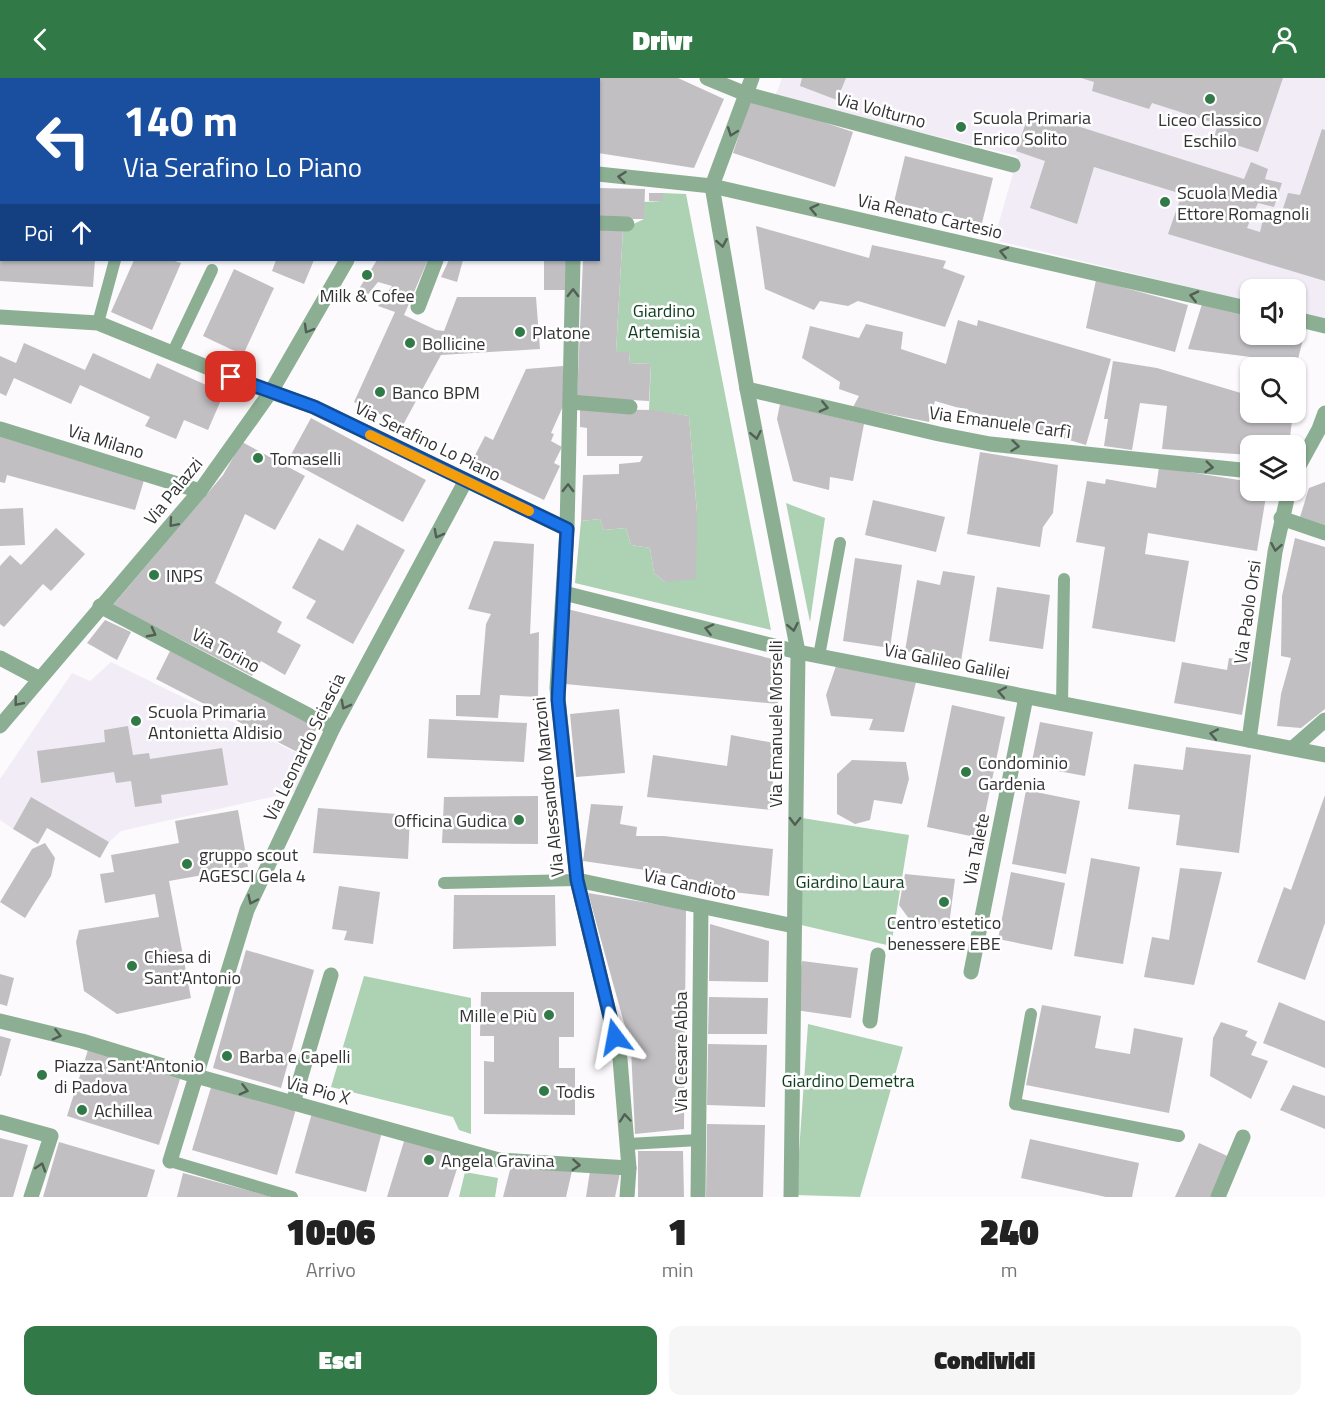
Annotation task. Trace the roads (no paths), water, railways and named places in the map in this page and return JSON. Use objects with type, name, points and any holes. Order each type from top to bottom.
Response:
[{"type":"street","name":"Via Volturno","points":[[707,78],[746,94],[1013,165]]},
{"type":"street","points":[[712,186],[752,78]]},
{"type":"street","name":"Via Renato Cartesio","points":[[600,174],[712,186],[1240,306]]},
{"type":"street","name":"Via Emanuele Morselli","points":[[712,186],[747,389],[798,651],[790,1197]]},
{"type":"street","points":[[600,223],[627,224]]},
{"type":"street","name":"Via Palazzi","points":[[0,726],[38,678],[200,490],[272,390],[346,261]]},
{"type":"street","points":[[417,307],[436,261]]},
{"type":"street","name":"Via Alessandro Manzoni","points":[[573,261],[567,529],[557,688],[577,880],[620,1059],[628,1144],[627,1197]]},
{"type":"street","name":"Via Serafino Lo Piano","points":[[0,317],[98,323],[172,354],[314,407],[465,482],[567,529]]},
{"type":"street","points":[[1306,321],[1325,326]]},
{"type":"street","name":"Via Emanuele Carfì","points":[[747,389],[990,444],[1240,470]]},
{"type":"street","points":[[570,402],[630,407]]},
{"type":"street","points":[[1306,453],[1325,413]]},
{"type":"street","name":"Via Milano","points":[[0,429],[200,490]]},
{"type":"street","name":"Via Leonardo Sciascia","points":[[170,1161],[247,910],[333,728],[465,482]]},
{"type":"street","name":"Via Paolo Orsi","points":[[1249,740],[1281,518],[1286,501]]},
{"type":"street","points":[[1281,518],[1325,533]]},
{"type":"street","name":"Via Galileo Galilei","points":[[564,593],[819,656],[1325,755]]},
{"type":"street","name":"Via Torino","points":[[100,606],[333,728]]},
{"type":"street","points":[[0,658],[38,678]]},
{"type":"street","name":"Via Talete","points":[[971,972],[1026,697]]},
{"type":"street","points":[[1293,748],[1325,720]]},
{"type":"street","name":"Via Candioto","points":[[577,880],[794,926]]},
{"type":"street","name":"Via Cesare Abba","points":[[698,1197],[701,907]]},
{"type":"street","points":[[870,1021],[878,955]]},
{"type":"street","points":[[293,1103],[331,975]]},
{"type":"street","name":"Via Pio X","points":[[0,1021],[82,1041],[196,1076],[499,1160],[629,1168]]},
{"type":"street","points":[[0,1122],[51,1136],[31,1197]]},
{"type":"street","points":[[1218,1197],[1243,1137]]},
{"type":"lane","points":[[98,323],[115,261]]},
{"type":"lane","points":[[172,354],[212,270]]},
{"type":"lane","points":[[819,656],[840,543]]},
{"type":"lane","points":[[1062,705],[1065,579]]},
{"type":"lane","points":[[444,883],[577,880]]},
{"type":"lane","points":[[1031,1014],[1016,1104],[1179,1136]]},
{"type":"lane","points":[[628,1144],[699,1140]]},
{"type":"lane","name":"Via Leonardo Sciascia","points":[[170,1161],[292,1197]]},
{"type":"place","name":"Liceo Classico Eschilo","points":[[1210,99]]},
{"type":"place","name":"Scuola Primaria Enrico Solito","points":[[961,127]]},
{"type":"place","name":"Scuola Media Ettore Romagnoli","points":[[1165,202]]},
{"type":"place","name":"Milk & Cofee","points":[[367,275]]},
{"type":"place","name":"Platone","points":[[520,332]]},
{"type":"place","name":"Bollicine","points":[[410,343]]},
{"type":"place","name":"Banco BPM","points":[[380,392]]},
{"type":"place","name":"Tomaselli","points":[[258,458]]},
{"type":"place","name":"INPS","points":[[154,575]]},
{"type":"place","name":"Scuola Primaria Antonietta Aldisio","points":[[136,721]]},
{"type":"place","name":"Condominio Gardenia","points":[[966,772]]},
{"type":"place","name":"Officina Gudica","points":[[519,820]]},
{"type":"place","name":"gruppo scout AGESCI Gela 4","points":[[187,864]]},
{"type":"place","name":"Centro estetico benessere EBE","points":[[944,902]]},
{"type":"place","name":"Chiesa di Sant'Antonio","points":[[132,966]]},
{"type":"place","name":"Mille e Più","points":[[549,1015]]},
{"type":"place","name":"Barba e Capelli","points":[[227,1056]]},
{"type":"place","name":"Piazza Sant'Antonio di Padova","points":[[42,1075]]},
{"type":"place","name":"Todis","points":[[544,1091]]},
{"type":"place","name":"Achillea","points":[[82,1110]]},
{"type":"place","name":"Angela Gravina","points":[[429,1160]]},
{"type":"park label","name":"Giardino Artemisia","points":[[664,320]]},
{"type":"park label","name":"Giardino Laura","points":[[850,881]]},
{"type":"park label","name":"Giardino Demetra","points":[[848,1080]]}]
